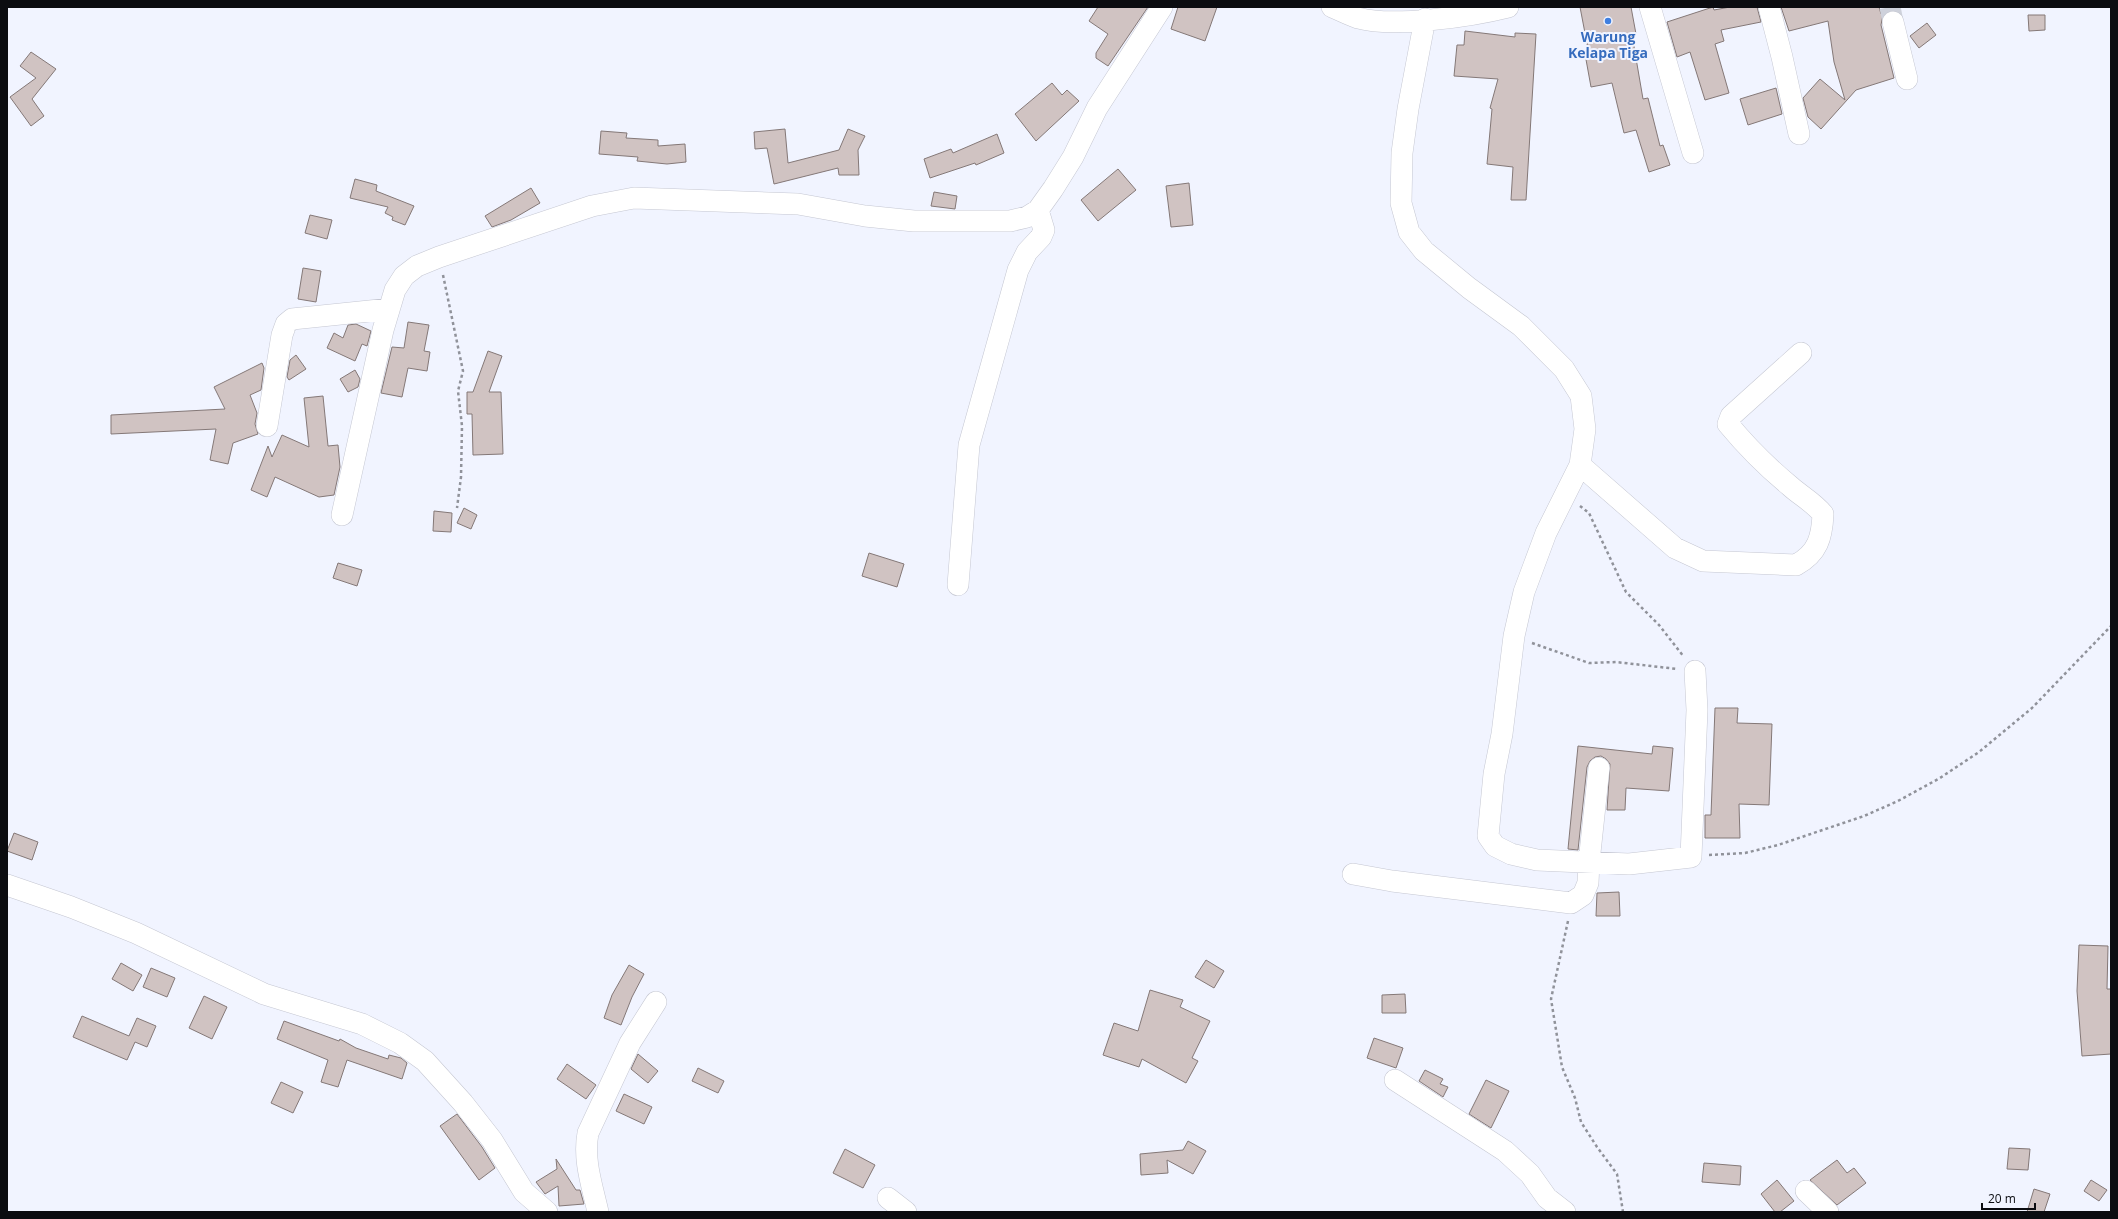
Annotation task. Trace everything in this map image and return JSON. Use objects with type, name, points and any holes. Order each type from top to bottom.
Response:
[{"type":"street","points":[[342,515],[389,309],[395,290],[404,276],[417,266],[439,257],[592,206],[634,198],[798,204],[865,216],[914,221],[1010,221],[1027,217],[1038,210],[1073,157],[1097,108],[1162,7]]},
{"type":"street","points":[[1332,7],[1358,18],[1406,22],[1492,11],[1508,7]]},
{"type":"street","points":[[1650,7],[1693,154]]},
{"type":"street","points":[[1769,7],[1799,134]]},
{"type":"street","points":[[1425,19],[1408,110],[1402,153],[1401,203],[1409,232],[1424,250],[1469,288],[1521,326],[1564,369],[1581,396],[1585,429],[1580,465],[1546,533],[1524,592],[1514,636],[1502,734],[1494,774],[1488,836],[1496,846],[1511,854],[1537,860],[1629,864],[1691,857],[1697,710],[1695,671]]},
{"type":"street","points":[[1893,22],[1907,79]]},
{"type":"street","points":[[958,585],[969,445],[1018,270],[1027,252],[1041,237],[1044,230],[1038,210]]},
{"type":"street","points":[[267,426],[282,335],[286,324],[292,319],[389,309]]},
{"type":"street","points":[[1580,465],[1675,548],[1703,561],[1796,565],[1808,558],[1814,550],[1822,532],[1823,514],[1814,503],[1791,487],[1756,456],[1728,424],[1732,416],[1801,353]]},
{"type":"street","points":[[1353,874],[1392,881],[1571,903],[1583,895],[1588,883],[1599,768]]},
{"type":"street","points":[[7,885],[71,907],[136,933],[264,994],[362,1024],[400,1043],[425,1060],[463,1103],[492,1140],[524,1192],[547,1212]]},
{"type":"street","points":[[598,1212],[586,1159],[585,1147],[588,1132],[630,1043],[656,1002]]},
{"type":"street","points":[[1395,1080],[1505,1151],[1530,1174],[1555,1209]]},
{"type":"street","points":[[1806,1191],[1828,1212]]},
{"type":"street","points":[[888,1198],[906,1212]]},
{"type":"path","points":[[439,257],[463,371],[458,391],[462,426],[461,477],[458,508]]},
{"type":"path","points":[[1565,495],[1589,513],[1626,592],[1659,626],[1695,671]]},
{"type":"path","points":[[1691,857],[1745,853],[1778,845],[1864,816],[1898,801],[1940,778],[1979,752],[2032,708],[2111,626]]},
{"type":"path","points":[[1514,636],[1589,663],[1616,662],[1695,671]]},
{"type":"path","points":[[1571,903],[1565,938],[1551,999],[1561,1060],[1582,1122],[1597,1147],[1617,1174],[1623,1212]]},
{"type":"building","points":[[1098,7],[1148,7],[1108,66],[1096,58],[1096,53],[1108,34],[1089,21]]},
{"type":"building","points":[[1178,7],[1217,7],[1205,41],[1171,29]]},
{"type":"building","points":[[1580,7],[1631,7],[1636,34],[1632,35],[1643,99],[1648,98],[1660,146],[1663,145],[1670,165],[1649,172],[1636,130],[1624,133],[1612,83],[1591,87],[1585,54],[1589,54]]},
{"type":"building","points":[[1713,7],[1714,10],[1730,7],[1757,7],[1761,22],[1721,30],[1724,41],[1715,44],[1729,93],[1705,100],[1690,52],[1677,57],[1667,22]]},
{"type":"building","points":[[1781,7],[1879,7],[1881,14],[1883,14],[1881,25],[1894,78],[1856,90],[1821,129],[1808,117],[1803,98],[1820,79],[1845,100],[1834,62],[1828,21],[1789,31]]},
{"type":"building","points":[[2028,15],[2045,15],[2045,30],[2029,31]]},
{"type":"building","points":[[1927,23],[1936,35],[1919,48],[1910,36]]},
{"type":"building","points":[[1465,31],[1515,37],[1515,33],[1536,34],[1526,200],[1511,200],[1513,167],[1487,164],[1492,109],[1490,108],[1498,79],[1454,76],[1457,45],[1464,45]]},
{"type":"building","points":[[31,52],[56,69],[32,99],[44,116],[31,126],[10,97],[36,78],[20,66]]},
{"type":"building","points":[[1052,83],[1062,95],[1067,90],[1079,101],[1036,141],[1015,114]]},
{"type":"building","points":[[1776,88],[1782,114],[1748,125],[1740,99]]},
{"type":"building","points":[[785,129],[788,163],[839,150],[848,129],[865,136],[858,150],[859,175],[839,175],[838,168],[774,184],[767,148],[755,149],[754,132]]},
{"type":"building","points":[[601,131],[627,133],[626,138],[658,140],[658,146],[685,144],[686,162],[667,164],[637,161],[638,157],[599,154]]},
{"type":"building","points":[[997,134],[1004,153],[976,165],[975,163],[930,178],[924,159],[951,149],[953,153]]},
{"type":"building","points":[[1118,169],[1136,190],[1098,221],[1081,200]]},
{"type":"building","points":[[355,179],[377,185],[376,191],[414,206],[405,225],[392,220],[393,217],[385,213],[388,207],[350,198]]},
{"type":"building","points":[[1189,183],[1193,225],[1171,227],[1166,186]]},
{"type":"building","points":[[531,188],[540,203],[511,220],[492,227],[485,216]]},
{"type":"building","points":[[934,192],[957,196],[955,209],[931,206]]},
{"type":"building","points":[[310,215],[332,220],[327,239],[305,233]]},
{"type":"building","points":[[303,268],[321,271],[316,302],[298,299]]},
{"type":"building","points":[[408,322],[429,325],[424,351],[430,352],[427,371],[408,368],[402,397],[381,393],[392,347],[404,348]]},
{"type":"building","points":[[356,324],[371,331],[367,346],[362,344],[355,361],[327,348],[334,333],[343,338],[348,325]]},
{"type":"building","points":[[488,351],[502,356],[489,392],[501,392],[503,454],[473,455],[472,414],[467,414],[467,392],[473,392]]},
{"type":"building","points":[[296,355],[306,369],[289,380],[287,377],[290,360]]},
{"type":"building","points":[[262,363],[264,368],[261,390],[250,395],[257,413],[255,424],[258,434],[233,443],[228,464],[210,460],[216,429],[111,434],[111,415],[225,409],[214,387]]},
{"type":"building","points":[[355,370],[360,379],[358,387],[348,392],[340,379]]},
{"type":"building","points":[[323,396],[328,446],[338,445],[340,467],[334,495],[319,497],[275,477],[267,497],[251,490],[268,446],[272,457],[282,435],[309,447],[304,398]]},
{"type":"building","points":[[464,508],[477,515],[471,529],[457,523]]},
{"type":"building","points":[[434,511],[452,513],[451,532],[433,531]]},
{"type":"building","points":[[869,553],[904,564],[897,587],[862,576]]},
{"type":"building","points":[[338,563],[362,570],[357,586],[333,578]]},
{"type":"building","points":[[1715,708],[1738,708],[1737,723],[1772,724],[1769,805],[1739,804],[1740,838],[1705,838],[1705,815],[1711,815]]},
{"type":"building","points":[[1578,746],[1652,754],[1653,746],[1673,748],[1669,791],[1626,788],[1625,810],[1607,810],[1610,764],[1601,756],[1595,757],[1590,761],[1587,767],[1578,850],[1568,849]]},
{"type":"building","points":[[14,833],[38,842],[32,860],[7,851]]},
{"type":"building","points":[[1619,892],[1620,916],[1596,916],[1597,893]]},
{"type":"building","points":[[2079,945],[2108,946],[2107,989],[2111,989],[2111,1054],[2082,1056],[2077,991]]},
{"type":"building","points":[[1206,960],[1224,971],[1214,988],[1195,977]]},
{"type":"building","points":[[121,963],[142,975],[133,991],[112,979]]},
{"type":"building","points":[[629,965],[644,974],[632,997],[621,1025],[604,1018],[612,995]]},
{"type":"building","points":[[151,968],[175,978],[167,997],[143,987]]},
{"type":"building","points":[[1150,990],[1183,1000],[1180,1007],[1210,1021],[1192,1058],[1198,1061],[1186,1083],[1142,1059],[1139,1067],[1103,1055],[1114,1023],[1138,1031]]},
{"type":"building","points":[[1405,994],[1406,1013],[1382,1013],[1382,995]]},
{"type":"building","points":[[204,996],[227,1007],[212,1039],[189,1028]]},
{"type":"building","points":[[82,1016],[129,1036],[137,1018],[156,1026],[147,1047],[135,1042],[127,1060],[73,1037]]},
{"type":"building","points":[[284,1021],[339,1041],[340,1039],[356,1048],[388,1059],[389,1055],[401,1058],[407,1063],[402,1079],[347,1060],[338,1087],[321,1082],[328,1060],[277,1039]]},
{"type":"building","points":[[1374,1038],[1403,1048],[1396,1068],[1367,1058]]},
{"type":"building","points":[[638,1054],[658,1071],[648,1083],[631,1069]]},
{"type":"building","points":[[567,1064],[596,1085],[586,1099],[557,1079]]},
{"type":"building","points":[[698,1068],[724,1081],[718,1093],[692,1081]]},
{"type":"building","points":[[1425,1070],[1443,1079],[1440,1084],[1448,1087],[1443,1097],[1419,1081]]},
{"type":"building","points":[[1486,1080],[1509,1091],[1491,1128],[1469,1114]]},
{"type":"building","points":[[281,1082],[303,1092],[293,1113],[271,1103]]},
{"type":"building","points":[[624,1094],[652,1107],[644,1124],[616,1111]]},
{"type":"building","points":[[457,1114],[482,1147],[495,1168],[479,1180],[440,1126]]},
{"type":"building","points":[[1188,1141],[1206,1151],[1193,1174],[1167,1160],[1168,1173],[1141,1175],[1140,1154],[1183,1150]]},
{"type":"building","points":[[2009,1148],[2030,1149],[2028,1170],[2007,1169]]},
{"type":"building","points":[[845,1149],[875,1165],[863,1188],[833,1173]]},
{"type":"building","points":[[556,1159],[576,1190],[580,1190],[584,1204],[559,1206],[558,1186],[545,1194],[536,1182],[557,1169]]},
{"type":"building","points":[[1837,1160],[1847,1173],[1854,1168],[1866,1183],[1837,1205],[1810,1180]]},
{"type":"building","points":[[1704,1163],[1741,1166],[1740,1185],[1702,1182]]},
{"type":"building","points":[[1777,1180],[1794,1201],[1780,1212],[1775,1212],[1761,1194]]},
{"type":"building","points":[[2091,1180],[2107,1190],[2099,1201],[2084,1191]]},
{"type":"building","points":[[2034,1189],[2050,1194],[2044,1212],[2027,1212]]},
{"type":"tunnel","points":[[1890,7],[1893,22]]},
{"type":"place","name":"Warung Kelapa Tiga","points":[[1608,21]]}]
